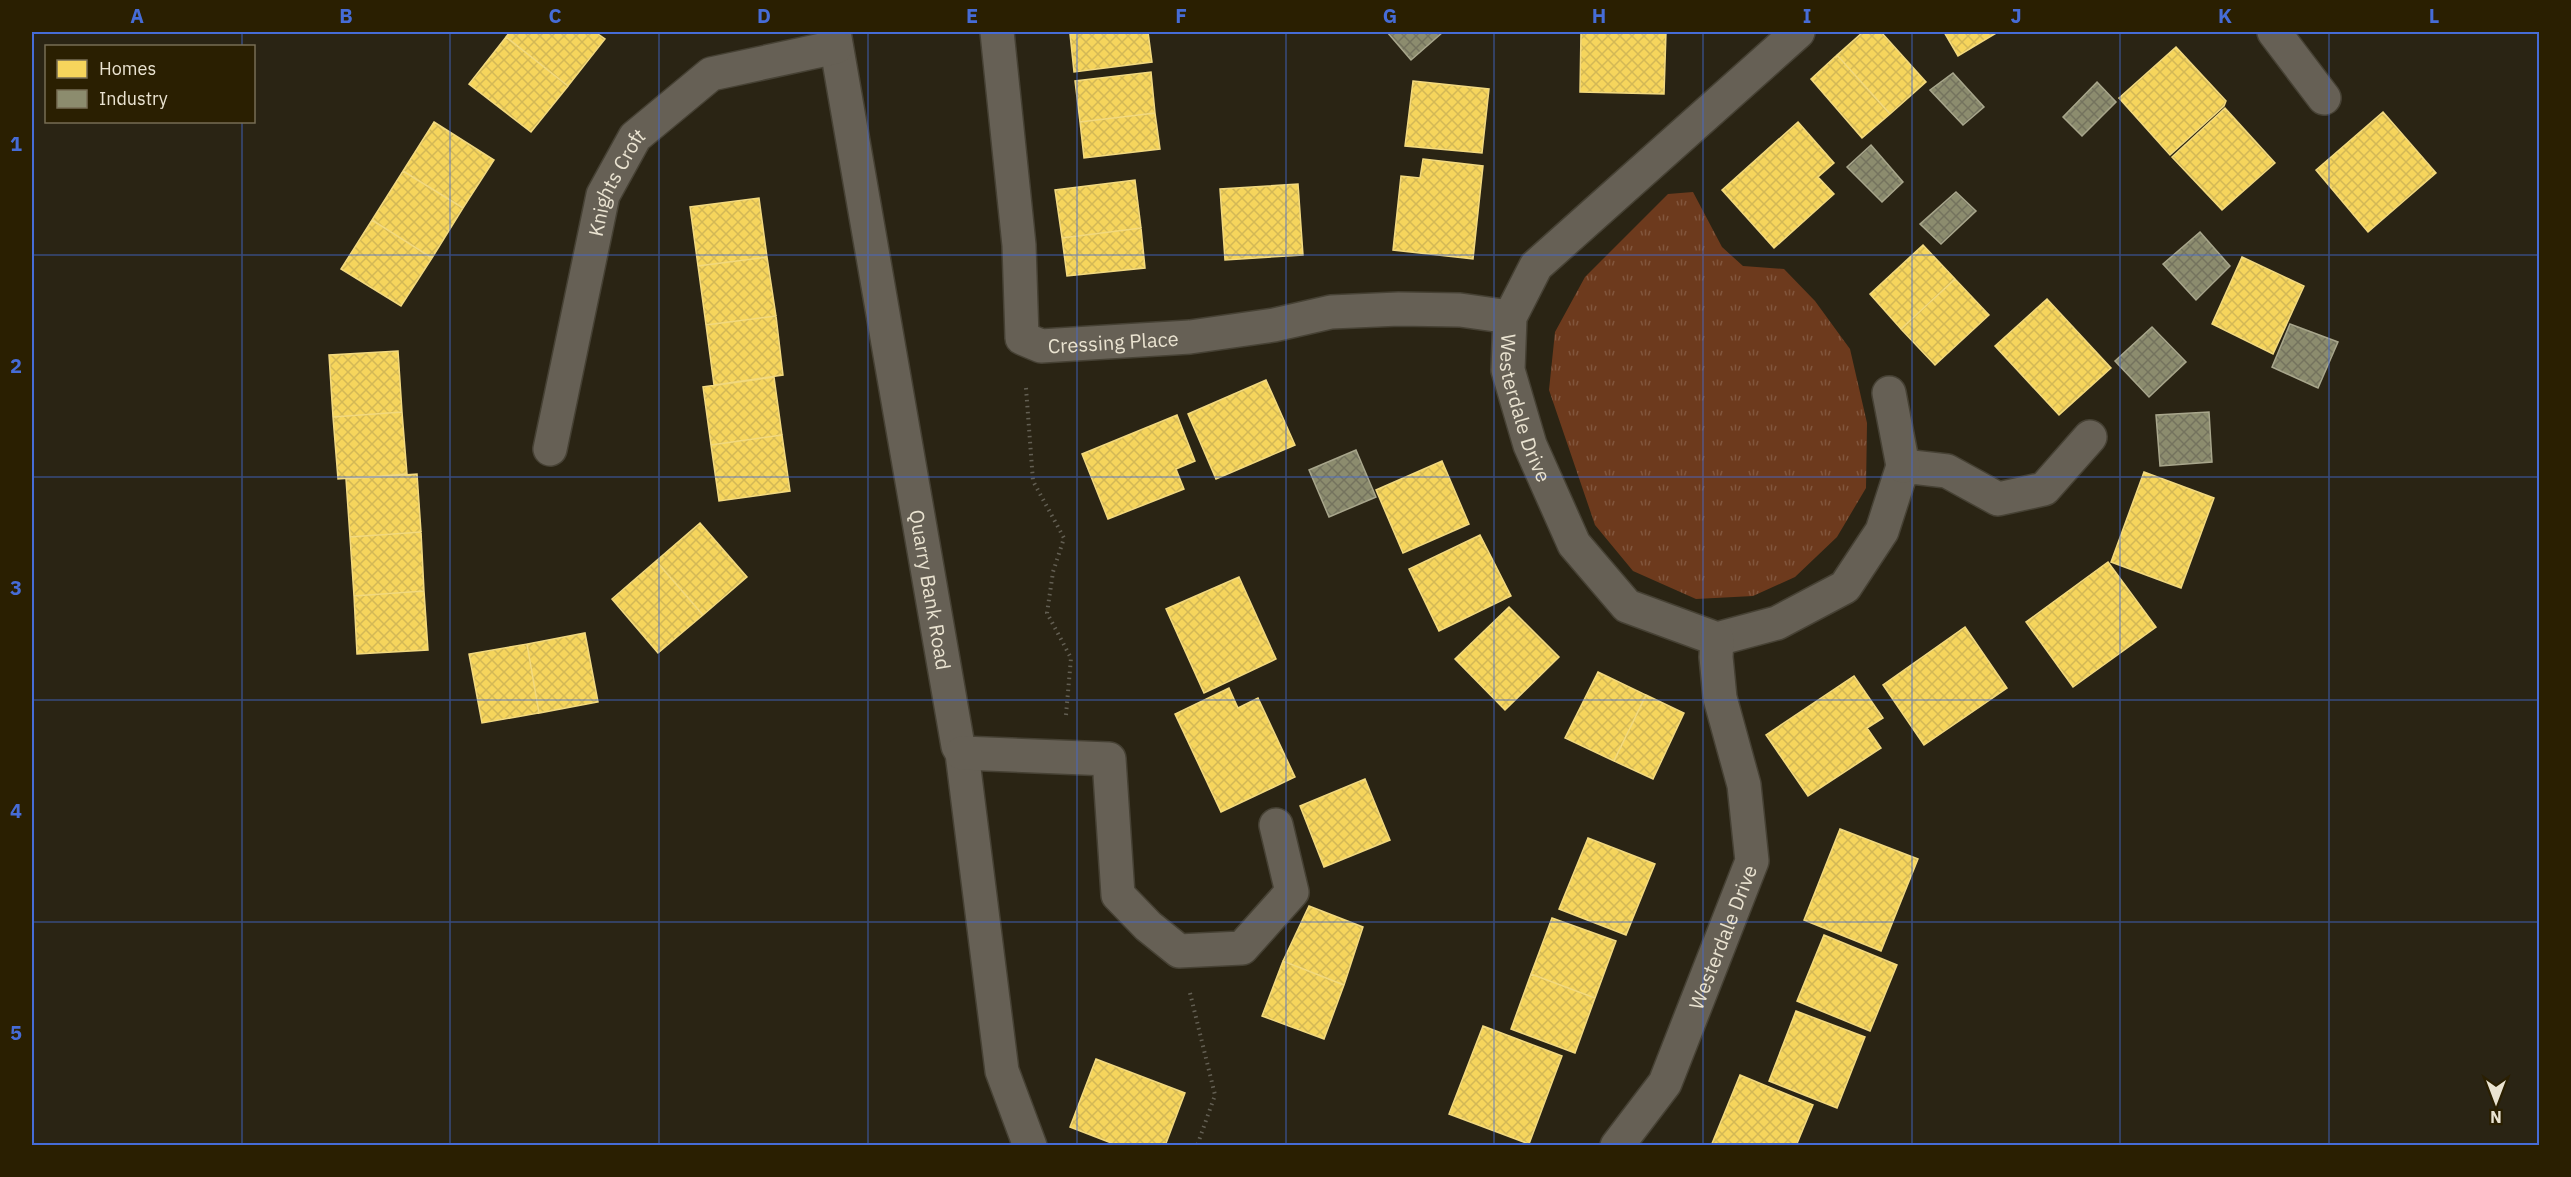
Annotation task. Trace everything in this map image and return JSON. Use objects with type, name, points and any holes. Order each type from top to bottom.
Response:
[{"type":"street","name":"Cressing Place","points":[[997,32],[1019,245],[1022,338],[1041,346],[1190,337],[1275,325],[1331,312],[1399,309],[1460,310],[1510,317]]},
{"type":"street","name":"Westerdale Drive","points":[[1617,1146],[1665,1083],[1752,861],[1744,785],[1720,698],[1716,639],[1627,606],[1574,544],[1530,445],[1508,370],[1510,317],[1536,266],[1632,183],[1798,32]]},
{"type":"street","points":[[2274,32],[2324,98]]},
{"type":"street","name":"Knights Croft","points":[[549,449],[603,195],[635,137],[711,74],[835,39]]},
{"type":"street","name":"Quarry Bank Road","points":[[835,39],[958,746],[962,753],[1002,1071],[1030,1146]]},
{"type":"street","points":[[1716,639],[1777,623],[1845,587],[1882,531],[1903,466],[1889,393]]},
{"type":"street","points":[[1903,466],[1947,471],[1998,499],[2044,489],[2090,437]]},
{"type":"street","points":[[962,753],[1109,759],[1118,894],[1148,926],[1179,951],[1242,948],[1292,892],[1276,825]]},
{"type":"path","points":[[1022,338],[1033,481],[1064,538],[1053,572],[1047,613],[1071,658],[1063,758]]},
{"type":"path","points":[[1179,951],[1215,1095],[1197,1146]]},
{"type":"green space","points":[[1693,192],[1722,247],[1743,266],[1784,269],[1815,301],[1850,349],[1867,423],[1866,488],[1837,537],[1795,577],[1753,596],[1696,599],[1633,571],[1595,525],[1549,390],[1555,332],[1585,277],[1668,194]]},
{"type":"building: Homes","points":[[510,32],[595,32],[605,39],[568,86],[506,37]]},
{"type":"building: Homes","points":[[1148,32],[1152,62],[1074,72],[1070,34]]},
{"type":"building: Homes","points":[[1581,32],[1666,32],[1664,94],[1580,92]]},
{"type":"building: Homes","points":[[1863,32],[1881,32],[1926,82],[1890,114],[1837,55]]},
{"type":"building: Homes","points":[[1944,32],[1998,32],[1958,56]]},
{"type":"building: Homes","points":[[506,37],[568,86],[531,132],[469,84]]},
{"type":"building: Homes","points":[[2176,47],[2226,101],[2224,106],[2170,155],[2119,98]]},
{"type":"building: Homes","points":[[1837,55],[1890,114],[1862,138],[1811,79]]},
{"type":"building: Homes","points":[[1151,72],[1155,113],[1080,122],[1075,81]]},
{"type":"building: Homes","points":[[1413,81],[1489,89],[1482,153],[1405,146]]},
{"type":"building: Homes","points":[[2225,108],[2275,163],[2222,210],[2172,157]]},
{"type":"building: Homes","points":[[2383,112],[2436,173],[2368,232],[2316,170]]},
{"type":"building: Homes","points":[[1155,113],[1160,149],[1084,158],[1080,122]]},
{"type":"building: Homes","points":[[434,122],[494,160],[463,208],[403,171]]},
{"type":"building: Homes","points":[[1798,122],[1834,163],[1818,177],[1834,194],[1774,248],[1722,190]]},
{"type":"building: Homes","points":[[1423,159],[1483,166],[1473,259],[1393,250],[1401,176],[1420,178]]},
{"type":"building: Homes","points":[[403,171],[463,208],[432,258],[372,220]]},
{"type":"building: Homes","points":[[1135,180],[1141,228],[1062,238],[1055,190]]},
{"type":"building: Homes","points":[[1298,184],[1303,255],[1225,260],[1220,189]]},
{"type":"building: Homes","points":[[759,198],[767,257],[698,266],[690,207]]},
{"type":"building: Homes","points":[[372,220],[432,258],[401,306],[341,269]]},
{"type":"building: Homes","points":[[1141,228],[1145,268],[1067,276],[1062,238]]},
{"type":"building: Homes","points":[[1923,245],[1955,279],[1901,329],[1870,294]]},
{"type":"building: Homes","points":[[767,257],[776,316],[706,325],[698,266]]},
{"type":"building: Homes","points":[[2242,257],[2304,286],[2273,354],[2212,324]]},
{"type":"building: Homes","points":[[1955,279],[1989,315],[1935,365],[1901,329]]},
{"type":"building: Homes","points":[[2047,299],[2111,368],[2059,415],[1995,346]]},
{"type":"building: Homes","points":[[776,316],[783,375],[714,385],[706,325]]},
{"type":"building: Homes","points":[[398,351],[402,412],[333,417],[329,355]]},
{"type":"building: Homes","points":[[774,377],[782,435],[711,445],[703,387]]},
{"type":"building: Homes","points":[[1266,380],[1295,445],[1216,479],[1188,414]]},
{"type":"building: Homes","points":[[402,412],[407,474],[338,479],[333,417]]},
{"type":"building: Homes","points":[[1177,415],[1195,461],[1176,469],[1184,489],[1108,519],[1082,454]]},
{"type":"building: Homes","points":[[782,435],[790,491],[719,501],[711,445]]},
{"type":"building: Homes","points":[[1442,461],[1469,524],[1403,553],[1376,490]]},
{"type":"building: Homes","points":[[2144,472],[2214,498],[2181,588],[2111,562]]},
{"type":"building: Homes","points":[[417,474],[421,532],[350,537],[346,479]]},
{"type":"building: Homes","points":[[700,523],[747,577],[703,615],[656,561]]},
{"type":"building: Homes","points":[[421,532],[424,591],[354,596],[350,537]]},
{"type":"building: Homes","points":[[1480,535],[1511,596],[1439,631],[1409,569]]},
{"type":"building: Homes","points":[[656,561],[703,615],[658,653],[612,599]]},
{"type":"building: Homes","points":[[2108,562],[2156,627],[2073,687],[2026,622]]},
{"type":"building: Homes","points":[[1239,577],[1276,659],[1204,693],[1166,609]]},
{"type":"building: Homes","points":[[424,591],[428,650],[357,654],[354,596]]},
{"type":"building: Homes","points":[[1509,607],[1559,657],[1505,710],[1455,659]]},
{"type":"building: Homes","points":[[1965,627],[2007,688],[1924,745],[1883,685]]},
{"type":"building: Homes","points":[[585,633],[598,702],[539,713],[527,644]]},
{"type":"building: Homes","points":[[527,644],[539,713],[482,723],[469,654]]},
{"type":"building: Homes","points":[[1598,672],[1646,695],[1614,761],[1565,738]]},
{"type":"building: Homes","points":[[1854,676],[1883,718],[1867,728],[1881,748],[1808,796],[1766,735]]},
{"type":"building: Homes","points":[[1229,688],[1238,708],[1258,698],[1295,777],[1221,812],[1175,714]]},
{"type":"building: Homes","points":[[1646,695],[1684,713],[1653,779],[1614,761]]},
{"type":"building: Homes","points":[[1365,779],[1390,840],[1324,867],[1300,806]]},
{"type":"building: Homes","points":[[1840,829],[1918,859],[1881,951],[1804,920]]},
{"type":"building: Homes","points":[[1588,838],[1655,864],[1626,935],[1559,909]]},
{"type":"building: Homes","points":[[1309,906],[1363,927],[1344,985],[1283,961]]},
{"type":"building: Homes","points":[[1552,918],[1616,941],[1595,998],[1531,974]]},
{"type":"building: Homes","points":[[1824,935],[1897,965],[1870,1031],[1797,1001]]},
{"type":"building: Homes","points":[[1283,961],[1344,985],[1324,1039],[1262,1016]]},
{"type":"building: Homes","points":[[1531,974],[1595,998],[1575,1053],[1511,1029]]},
{"type":"building: Homes","points":[[1796,1011],[1865,1037],[1837,1108],[1769,1081]]},
{"type":"building: Homes","points":[[1483,1026],[1562,1056],[1529,1144],[1449,1114]]},
{"type":"building: Homes","points":[[1096,1059],[1185,1093],[1165,1146],[1119,1146],[1070,1127]]},
{"type":"building: Homes","points":[[1740,1075],[1813,1105],[1796,1146],[1711,1146]]},
{"type":"building: Industry","points":[[1387,32],[1443,32],[1411,60]]},
{"type":"building: Industry","points":[[1953,73],[1984,107],[1963,125],[1930,90]]},
{"type":"building: Industry","points":[[2097,82],[2116,102],[2082,136],[2063,117]]},
{"type":"building: Industry","points":[[1871,145],[1903,182],[1882,202],[1847,167]]},
{"type":"building: Industry","points":[[1956,192],[1976,211],[1941,244],[1920,224]]},
{"type":"building: Industry","points":[[2200,232],[2230,266],[2196,300],[2163,264]]},
{"type":"building: Industry","points":[[2290,324],[2338,342],[2318,388],[2272,367]]},
{"type":"building: Industry","points":[[2152,327],[2186,362],[2149,397],[2115,361]]},
{"type":"building: Industry","points":[[2209,412],[2212,462],[2160,466],[2156,415]]},
{"type":"building: Industry","points":[[1356,450],[1376,497],[1329,517],[1309,470]]}]
